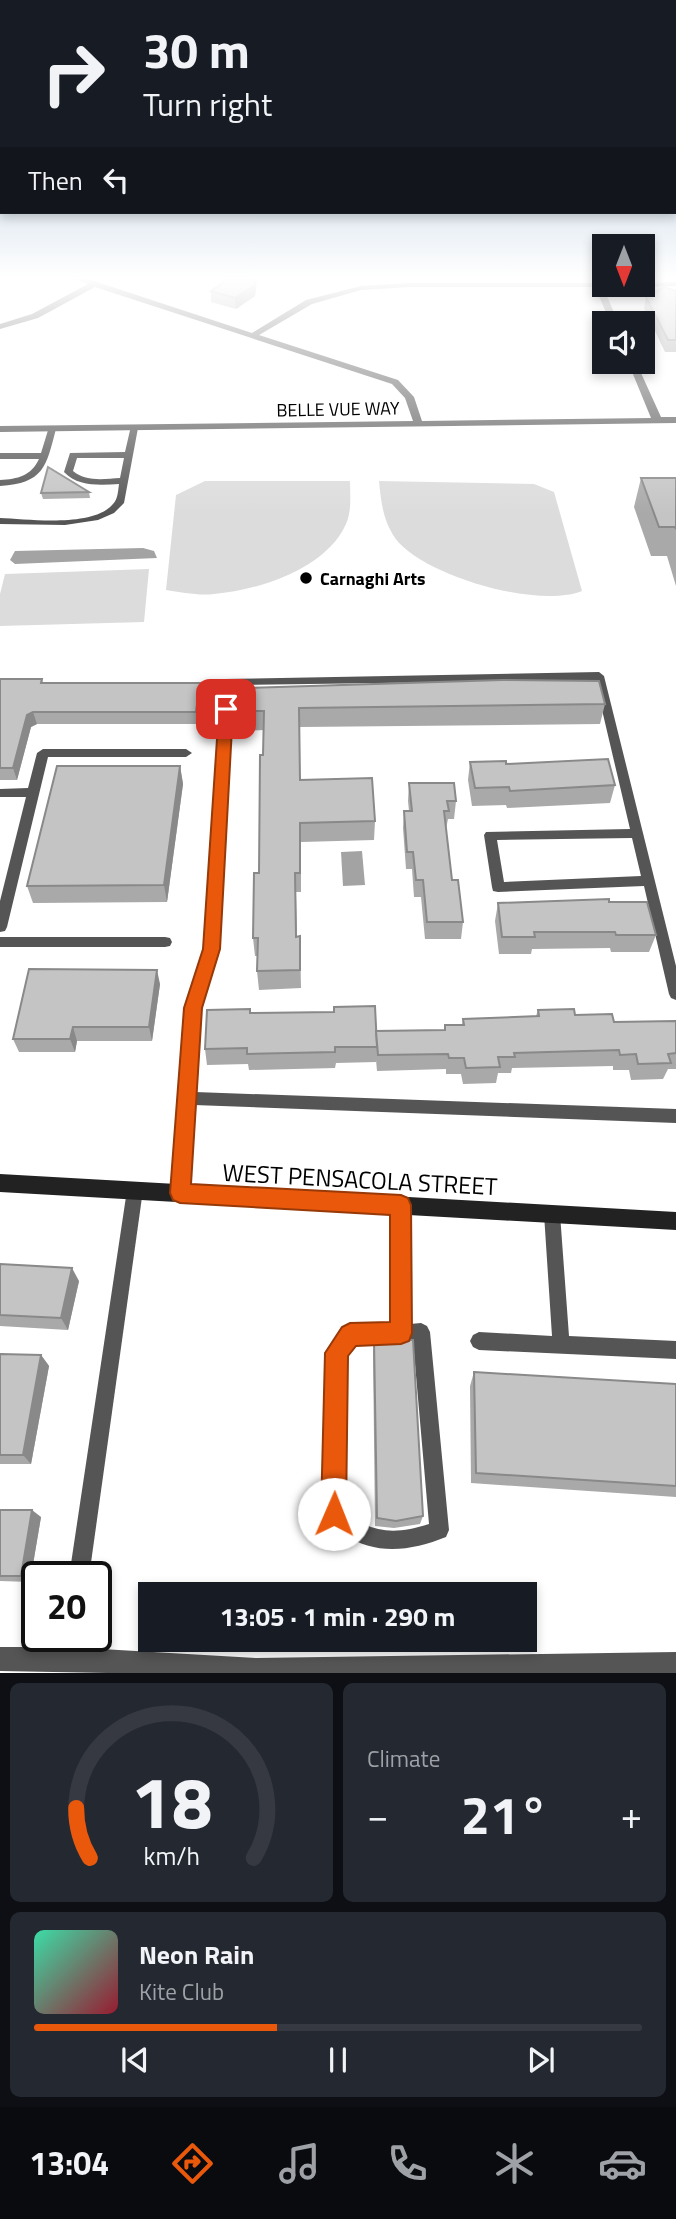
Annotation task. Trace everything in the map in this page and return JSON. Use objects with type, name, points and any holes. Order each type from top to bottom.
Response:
[{"type":"main road","name":"WEST PENSACOLA STREET","points":[[0,1182],[676,1221]]},
{"type":"street","points":[[318,357],[395,382],[409,397],[418,424]]},
{"type":"street","points":[[637,374],[657,420]]},
{"type":"street","name":"BELLE VUE WAY","points":[[0,429],[676,420]]},
{"type":"street","points":[[0,1659],[43,1652]]},
{"type":"street","points":[[102,1652],[256,1670],[676,1664]]},
{"type":"lane","points":[[0,521],[103,517],[114,512],[120,503],[134,428]]},
{"type":"lane","points":[[0,483],[24,481],[31,477],[44,456],[52,429]]},
{"type":"lane","points":[[124,481],[86,481],[73,478],[68,472],[73,455],[129,455]]},
{"type":"lane","points":[[0,456],[44,456]]},
{"type":"lane","points":[[180,1193],[193,1008],[211,949],[228,682],[599,676],[676,994]]},
{"type":"lane","points":[[0,927],[43,753],[186,753]]},
{"type":"lane","points":[[0,793],[34,792]]},
{"type":"lane","points":[[637,833],[490,835],[498,887],[649,881]]},
{"type":"lane","points":[[0,942],[165,942]]},
{"type":"lane","points":[[187,1097],[676,1116]]},
{"type":"lane","points":[[81,1561],[135,1190]]},
{"type":"lane","points":[[401,1205],[401,1333]]},
{"type":"lane","points":[[552,1214],[561,1345]]},
{"type":"lane","points":[[421,1332],[439,1530],[414,1539],[372,1541],[349,1529],[334,1514],[336,1353],[350,1335],[401,1333],[421,1332]]},
{"type":"lane","points":[[479,1341],[676,1350]]},
{"type":"shaded area","points":[[205,481],[350,481],[348,519],[336,540],[323,553],[307,565],[270,582],[232,592],[208,594],[166,590],[176,495]]},
{"type":"shaded area","points":[[379,481],[534,484],[554,492],[582,591],[538,596],[511,592],[482,586],[430,565],[409,552],[395,538],[385,518]]},
{"type":"shaded area","points":[[143,548],[154,551],[157,558],[15,564],[10,560],[15,551]]},
{"type":"shaded area","points":[[149,569],[144,622],[0,626],[0,594],[5,574]]},
{"type":"shaded area","points":[[362,851],[365,885],[343,886],[341,852]]},
{"type":"building","points":[[48,467],[89,492],[41,493]]},
{"type":"building","points":[[641,478],[676,478],[676,529],[659,527]]},
{"type":"building","points":[[0,679],[42,679],[41,683],[200,683],[196,712],[33,712],[27,715],[13,768],[0,768]]},
{"type":"building","points":[[502,680],[599,681],[605,704],[299,708],[300,780],[372,778],[375,821],[300,823],[300,873],[295,873],[296,937],[300,936],[300,970],[257,971],[258,938],[253,938],[254,873],[259,873],[260,755],[263,755],[264,711],[241,711],[243,688]]},
{"type":"building","points":[[608,759],[615,785],[510,791],[509,787],[475,788],[470,762],[506,761],[506,764]]},
{"type":"building","points":[[57,766],[180,766],[164,885],[27,886]]},
{"type":"building","points":[[409,783],[454,783],[456,801],[447,801],[449,811],[444,811],[452,880],[458,880],[463,922],[427,922],[423,880],[416,880],[413,852],[407,852],[404,811],[412,811]]},
{"type":"building","points":[[609,899],[609,902],[647,902],[656,935],[534,932],[535,937],[502,937],[498,903]]},
{"type":"building","points":[[29,969],[157,970],[149,1027],[73,1027],[70,1039],[13,1039]]},
{"type":"building","points":[[375,1006],[377,1047],[335,1047],[335,1052],[247,1054],[247,1048],[205,1049],[207,1010],[250,1009],[250,1013],[334,1012],[334,1007]]},
{"type":"building","points":[[574,1009],[575,1015],[612,1014],[614,1022],[676,1021],[676,1053],[668,1054],[671,1063],[638,1064],[636,1054],[620,1055],[619,1050],[514,1053],[515,1057],[498,1057],[500,1067],[466,1068],[464,1058],[449,1058],[448,1054],[378,1055],[376,1031],[445,1030],[445,1025],[464,1025],[463,1019],[539,1016],[538,1010]]},
{"type":"building","points":[[0,1264],[72,1268],[61,1318],[0,1315]]},
{"type":"building","points":[[374,1340],[413,1340],[423,1516],[396,1521],[377,1518]]},
{"type":"building","points":[[0,1354],[41,1355],[23,1455],[0,1455]]},
{"type":"building","points":[[474,1372],[676,1384],[676,1486],[476,1473]]},
{"type":"building","points":[[0,1510],[32,1510],[24,1561],[21,1561],[21,1576],[0,1576]]},
{"type":"place","name":"Carnaghi Arts","points":[[306,578]]},
{"type":"route","points":[[226,709],[211,949],[193,1008],[180,1193],[401,1205],[401,1333],[350,1335],[336,1353],[334,1514]]}]
